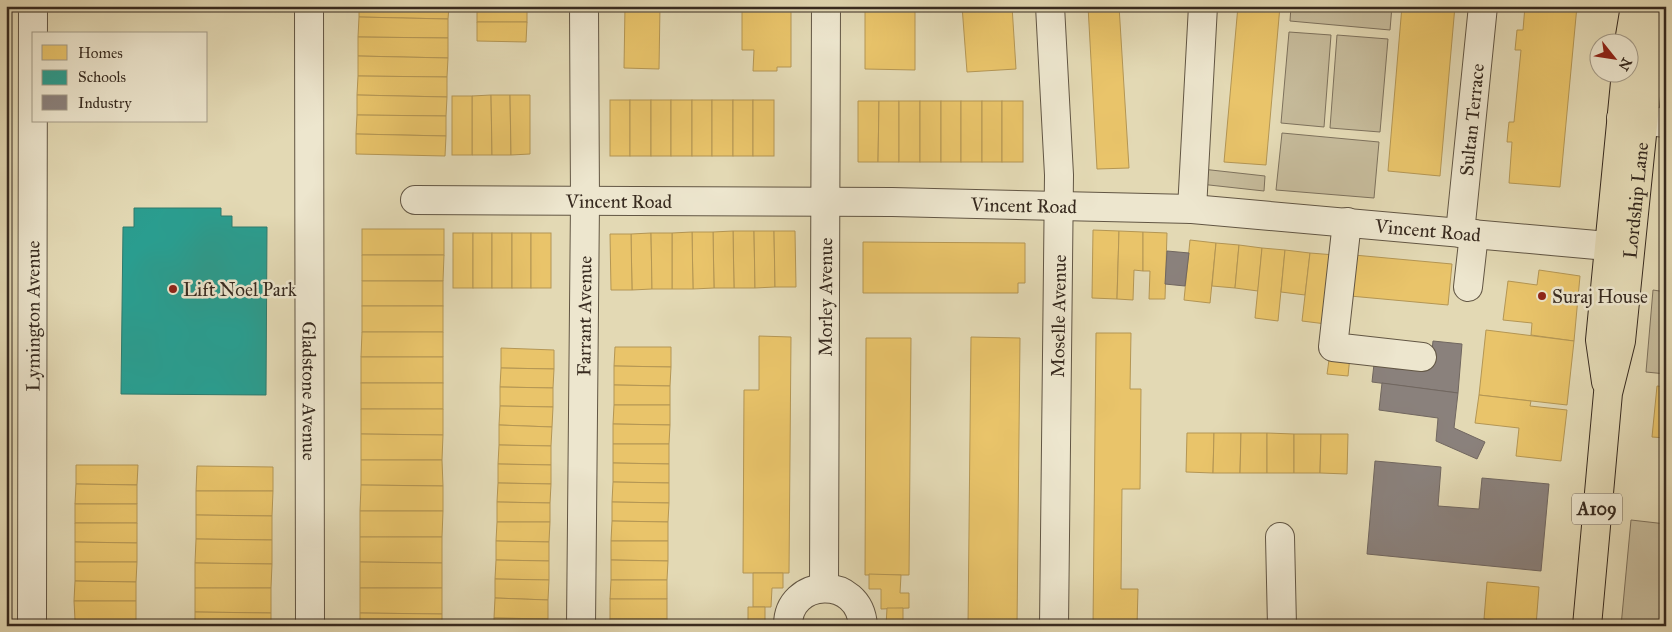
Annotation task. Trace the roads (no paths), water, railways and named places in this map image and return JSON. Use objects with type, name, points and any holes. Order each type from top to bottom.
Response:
[{"type":"main road","points":[[1631,32],[1635,6]]},
{"type":"main road","name":"Lordship Lane","points":[[1587,626],[1608,393],[1600,340],[1643,121],[1652,26],[1650,6]]},
{"type":"main road","name":"Lordship Lane","points":[[1629,82],[1643,121]]},
{"type":"street","name":"Lymington Avenue","points":[[33,6],[33,32]]},
{"type":"street","name":"Gladstone Avenue","points":[[309,6],[310,626]]},
{"type":"street","name":"Farrant Avenue","points":[[581,626],[585,202],[584,6]]},
{"type":"street","name":"Morley Avenue","points":[[824,588],[826,6]]},
{"type":"street","name":"Moselle Avenue","points":[[1050,6],[1058,146],[1054,626]]},
{"type":"street","points":[[1192,209],[1203,6]]},
{"type":"street","name":"Sultan Terrace","points":[[1468,287],[1467,234],[1483,6]]},
{"type":"street","name":"Lymington Avenue","points":[[32,626],[33,122]]},
{"type":"street","name":"Vincent Road","points":[[415,200],[826,202],[1192,209],[1619,247]]},
{"type":"street","points":[[1347,222],[1333,347],[1422,357]]},
{"type":"street","points":[[1280,537],[1282,626]]},
{"type":"street","points":[[788,626],[792,608],[800,598],[811,590],[824,588],[837,589],[849,595],[858,605],[863,626]]},
{"type":"place","name":"Lift Noel Park","points":[[173,289]]},
{"type":"place","name":"Suraj House","points":[[1542,296]]}]
